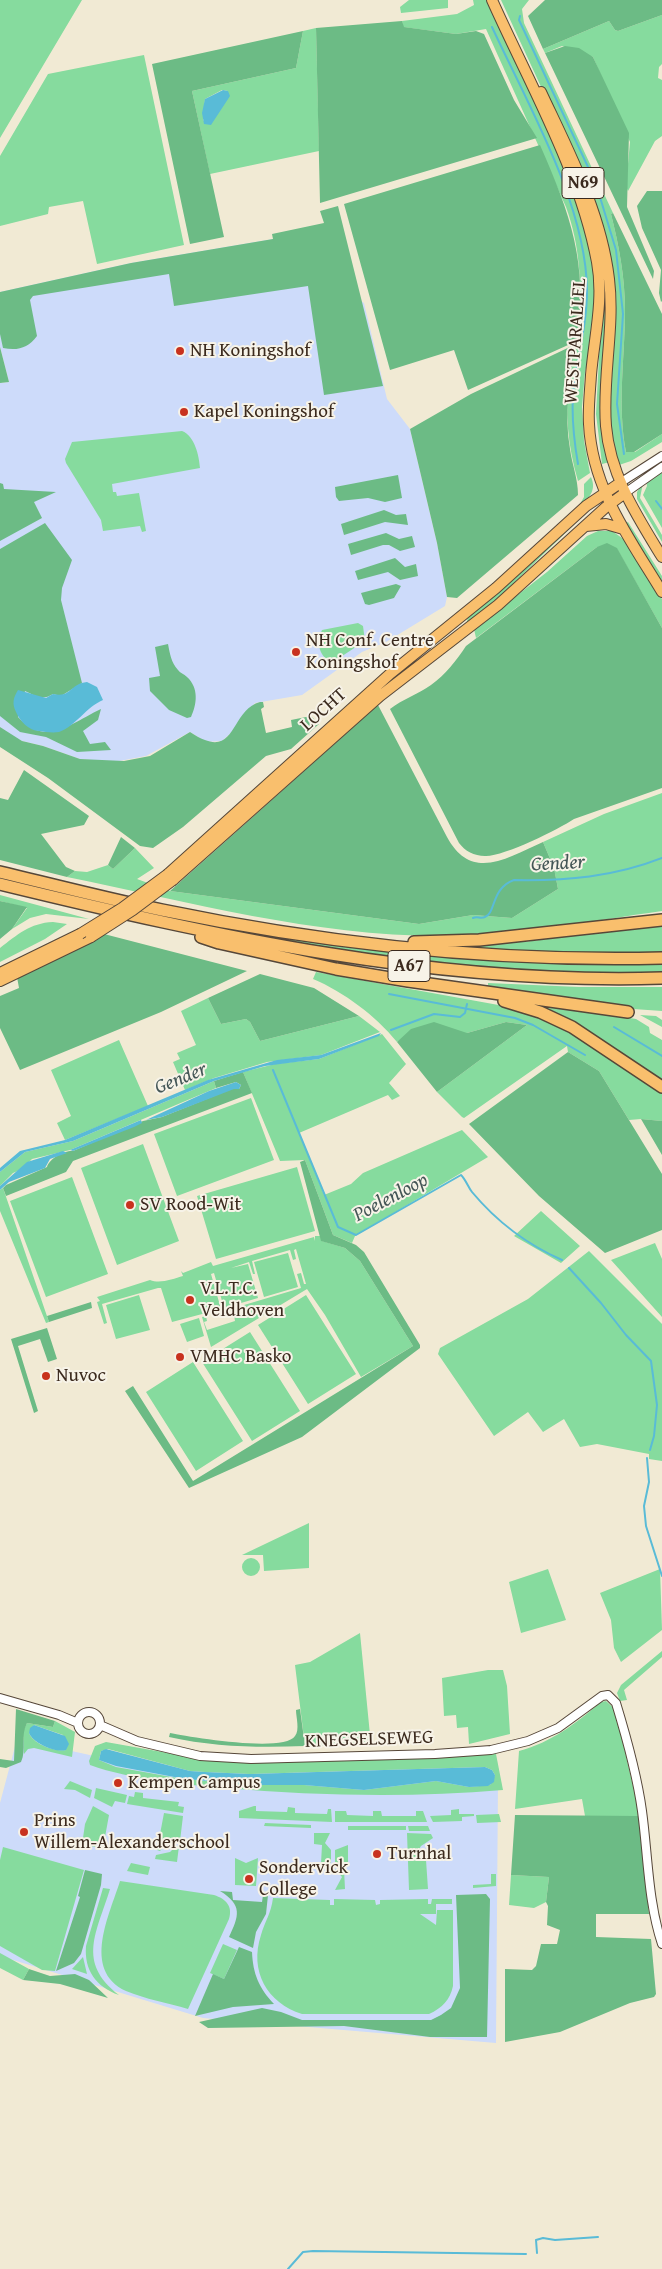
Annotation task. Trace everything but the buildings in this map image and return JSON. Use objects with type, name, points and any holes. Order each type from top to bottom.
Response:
[{"type":"highway","name":"A67","points":[[0,872],[162,910],[342,940],[486,956],[662,958]]},
{"type":"highway","name":"A67","points":[[0,884],[159,922],[298,950],[441,970],[559,979],[662,978]]},
{"type":"highway","name":"A67","points":[[342,940],[433,942],[472,940],[662,920]]},
{"type":"highway","name":"A67","points":[[159,922],[220,943],[336,969],[451,988],[628,1012]]},
{"type":"highway","name":"A67","points":[[451,988],[524,1007],[556,1019],[589,1037],[662,1086]]},
{"type":"main road","name":"WESTPARALLEL","points":[[492,0],[568,168],[584,206],[591,233],[598,265],[599,300],[589,426],[594,456],[605,494]]},
{"type":"main road","name":"WESTPARALLEL","points":[[499,0],[574,163],[598,223],[608,268],[611,309],[606,426],[620,483]]},
{"type":"main road","name":"LOCHT","points":[[0,973],[80,934],[171,877],[392,673],[496,588],[586,506],[620,483]]},
{"type":"main road","name":"N69","points":[[620,483],[662,557]]},
{"type":"main road","name":"LOCHT","points":[[0,981],[92,937],[133,910],[380,696],[498,605],[624,493]]},
{"type":"main road","name":"N69","points":[[605,494],[609,505],[662,592]]},
{"type":"main road","points":[[586,526],[606,524],[623,529]]},
{"type":"street","name":"LOCHT","points":[[620,483],[662,456]]},
{"type":"street","name":"LOCHT","points":[[624,493],[662,468]]},
{"type":"street","name":"KNEGSELSEWEG","points":[[99,1728],[174,1752],[231,1759],[435,1754],[491,1750],[528,1742],[558,1728],[602,1696],[608,1695],[616,1703],[635,1771],[654,1915],[662,1944]]},
{"type":"street","points":[[0,1698],[79,1720]]},
{"type":"street","points":[[85,1712],[93,1713],[99,1717],[99,1728],[86,1734],[80,1730],[79,1720],[85,1712]]},
{"type":"shaded area","points":[[273,239],[364,303],[387,399],[410,429],[437,543],[447,597],[445,606],[386,642],[362,652],[302,695],[255,703],[232,732],[222,741],[206,742],[190,732],[146,756],[114,762],[80,759],[10,736],[0,727],[0,383],[9,382],[0,347],[0,292],[131,263]]},
{"type":"shaded area","name":"Sondervick College","points":[[17,1739],[167,1772],[498,1781],[496,2043],[203,2018],[0,1956],[0,1803]]},
{"type":"green space","points":[[0,0],[82,0],[0,138]]},
{"type":"green space","points":[[409,0],[448,0],[448,8],[401,13],[400,7]]},
{"type":"green space","points":[[473,0],[489,0],[579,199],[595,278],[593,337],[585,372],[582,407],[584,441],[590,473],[578,481],[569,442],[567,401],[570,374],[577,344],[580,281],[577,251],[566,207],[486,29],[456,34],[403,27],[402,21],[457,14],[474,5]]},
{"type":"green space","points":[[501,0],[529,0],[522,9],[524,23],[613,213],[611,214],[621,262],[625,298],[622,416],[626,452],[635,452],[662,434],[662,442],[631,461],[619,465],[612,434],[609,408],[613,303],[584,180]]},
{"type":"green space","points":[[545,0],[662,0],[662,15],[618,31],[615,30],[609,21],[543,49],[528,16]]},
{"type":"green space","points":[[662,15],[662,64],[659,67],[658,78],[662,80],[662,136],[655,141],[628,191],[626,186],[630,142],[593,57],[562,46],[545,53],[543,49],[609,21],[615,30],[618,31]]},
{"type":"green space","points":[[402,21],[404,27],[456,34],[476,31],[484,34],[514,100],[537,138],[320,203],[316,28]]},
{"type":"green space","points":[[316,28],[319,151],[210,174],[192,91],[296,68],[303,31]],"holes":[[[222,90],[228,91],[203,121],[205,99]]]},
{"type":"green space","points":[[303,31],[296,68],[192,91],[224,237],[190,244],[152,64]]},
{"type":"green space","points":[[565,46],[579,48],[593,57],[629,133],[627,207],[654,271],[653,279],[545,53]]},
{"type":"green space","points":[[144,55],[184,245],[97,264],[83,201],[49,207],[48,214],[0,226],[0,156],[48,74]]},
{"type":"green space","points":[[540,145],[560,194],[574,240],[580,287],[577,341],[468,390],[454,350],[390,370],[344,204]]},
{"type":"green space","points":[[647,191],[662,191],[661,302],[659,293],[661,270],[642,228],[637,206]]},
{"type":"green space","points":[[338,206],[383,386],[324,395],[308,286],[174,306],[169,274],[33,296],[30,300],[37,336],[22,348],[3,348],[0,334],[0,292],[131,263],[273,239],[272,234],[324,223],[320,211]]},
{"type":"green space","points":[[613,213],[662,314],[662,434],[634,452],[626,452],[623,434],[622,399],[625,298],[617,238],[611,214]]},
{"type":"green space","points":[[598,251],[606,268],[610,462],[602,464],[596,414],[600,338]]},
{"type":"green space","points":[[576,344],[569,383],[567,423],[578,495],[457,598],[447,597],[437,543],[410,429],[471,394]]},
{"type":"green space","points":[[0,347],[9,382],[0,383]]},
{"type":"green space","points":[[182,431],[193,442],[200,468],[112,484],[113,492],[116,492],[117,496],[139,493],[146,531],[142,532],[140,526],[103,531],[101,520],[66,463],[65,459],[72,442]]},
{"type":"green space","points":[[662,470],[662,528],[643,495],[647,486],[646,480]]},
{"type":"green space","points":[[398,475],[402,498],[385,502],[368,498],[339,501],[336,497],[335,487]]},
{"type":"green space","points":[[591,477],[593,486],[591,494],[579,506],[584,497],[584,484]]},
{"type":"green space","points":[[0,483],[3,484],[4,489],[56,492],[34,502],[42,518],[0,541]]},
{"type":"green space","points":[[643,483],[640,498],[662,535],[662,542],[637,499],[637,492]]},
{"type":"green space","points":[[590,509],[489,607],[466,625],[468,617]]},
{"type":"green space","points":[[384,510],[396,515],[406,514],[408,525],[385,522],[344,535],[341,524]]},
{"type":"green space","points":[[628,522],[662,576],[662,584],[624,524]]},
{"type":"green space","points":[[45,523],[72,560],[62,588],[61,600],[82,683],[61,696],[53,694],[39,697],[25,691],[18,717],[28,726],[39,731],[49,732],[69,726],[101,709],[98,720],[83,731],[90,744],[105,742],[111,750],[77,752],[46,737],[20,732],[0,716],[0,549]]},
{"type":"green space","points":[[598,531],[612,531],[625,540],[662,599],[662,628],[617,549],[597,547],[476,638],[474,629],[547,572],[587,536]]},
{"type":"green space","points":[[386,533],[399,539],[412,536],[415,547],[400,551],[389,545],[383,545],[351,555],[348,544]]},
{"type":"green space","points":[[607,543],[617,548],[662,628],[662,788],[574,819],[544,835],[504,852],[481,856],[467,851],[459,843],[390,709],[431,685],[459,657],[466,646],[597,547]]},
{"type":"green space","points":[[395,558],[405,567],[416,564],[418,576],[400,580],[388,572],[358,580],[355,571]]},
{"type":"green space","points":[[396,584],[401,586],[394,598],[369,605],[365,604],[361,593]]},
{"type":"green space","points":[[358,623],[363,626],[365,641],[333,662],[328,660],[322,654],[319,645],[322,630]]},
{"type":"green space","points":[[168,644],[174,664],[194,686],[196,702],[191,717],[187,718],[169,710],[150,691],[149,678],[160,676],[155,647]]},
{"type":"green space","points":[[263,702],[264,707],[261,709],[266,733],[292,727],[291,720],[311,716],[319,724],[291,749],[266,756],[183,827],[153,848],[140,846],[48,778],[0,747],[0,727],[22,741],[80,759],[124,761],[150,756],[190,732],[205,740],[217,742],[225,739],[242,715],[250,707]]},
{"type":"green space","points":[[378,705],[447,837],[457,851],[468,859],[479,863],[491,862],[517,854],[543,842],[554,868],[558,889],[512,918],[473,915],[419,924],[170,891]]},
{"type":"green space","points":[[24,770],[89,816],[84,825],[41,834],[66,867],[75,871],[67,877],[0,860],[0,798],[8,800]]},
{"type":"green space","points":[[662,793],[662,911],[551,928],[468,936],[393,934],[346,930],[252,916],[67,877],[75,871],[87,872],[108,865],[113,869],[135,848],[154,868],[137,879],[170,891],[419,924],[473,915],[512,918],[558,889],[554,868],[543,842],[604,814]]},
{"type":"green space","points":[[121,837],[135,848],[113,869],[108,865]]},
{"type":"green space","points":[[0,895],[89,919],[46,914],[30,918],[12,929],[27,908],[0,901]]},
{"type":"green space","points":[[0,901],[27,907],[12,929],[0,939]]},
{"type":"green space","points":[[53,922],[67,924],[45,939],[0,962],[0,948],[31,927]]},
{"type":"green space","points":[[662,924],[662,952],[537,952],[438,945],[506,940],[524,942]]},
{"type":"green space","points":[[104,934],[247,971],[161,1012],[20,1070],[0,1028],[0,996],[19,988],[17,977]]},
{"type":"green space","points":[[260,934],[410,954],[461,958],[561,964],[662,964],[662,975],[468,968],[260,939]]},
{"type":"green space","points":[[316,972],[504,1006],[544,1019],[591,1045],[662,1090],[662,1121],[629,1120],[599,1071],[568,1052],[567,1046],[464,1118],[437,1092],[527,1025],[506,1022],[467,1033],[403,1038],[397,1042],[389,1032],[359,1006],[325,984],[313,979]]},
{"type":"green space","points":[[260,974],[314,988],[359,1016],[260,1041],[250,1022],[246,1019],[221,1024],[208,998]]},
{"type":"green space","points":[[488,983],[579,987],[662,987],[662,1011],[605,1007],[488,990]]},
{"type":"green space","points":[[208,998],[221,1024],[246,1019],[250,1022],[260,1041],[359,1016],[380,1032],[321,1055],[267,1062],[214,1078],[185,1090],[173,1062],[180,1059],[177,1053],[196,1045],[181,1011]]},
{"type":"green space","points":[[517,999],[636,1019],[649,1027],[650,1033],[662,1040],[662,1079]]},
{"type":"green space","points":[[640,1015],[656,1016],[662,1020],[662,1027]]},
{"type":"green space","points":[[434,1022],[467,1033],[506,1022],[527,1025],[437,1092],[397,1042],[411,1029]]},
{"type":"green space","points":[[382,1034],[406,1064],[389,1083],[400,1096],[392,1100],[388,1095],[299,1133],[324,1195],[351,1184],[363,1173],[462,1130],[488,1157],[355,1236],[352,1243],[333,1235],[305,1160],[280,1161],[243,1072],[275,1064],[319,1059]]},
{"type":"green space","points":[[119,1040],[148,1106],[65,1140],[57,1123],[71,1116],[51,1070]]},
{"type":"green space","points":[[568,1052],[599,1071],[662,1174],[662,1230],[605,1253],[539,1196],[469,1124]]},
{"type":"green space","points":[[243,1072],[252,1093],[73,1161],[66,1172],[6,1196],[3,1188],[6,1185],[47,1167],[51,1160],[62,1153],[73,1151],[143,1121],[162,1117],[234,1088],[239,1089],[241,1085],[236,1082],[216,1088],[214,1081]]},
{"type":"green space","points":[[214,1081],[216,1088],[70,1150],[32,1159],[22,1169],[13,1173],[0,1186],[0,1172],[25,1152],[73,1141]]},
{"type":"green space","points":[[251,1098],[274,1160],[177,1196],[154,1134]]},
{"type":"green space","points":[[641,1119],[662,1121],[662,1155]]},
{"type":"green space","name":"SV Rood-Wit","points":[[143,1144],[179,1241],[117,1265],[81,1168]]},
{"type":"green space","points":[[305,1160],[333,1235],[356,1245],[364,1252],[420,1345],[420,1348],[302,1437],[189,1488],[125,1391],[133,1386],[193,1481],[413,1346],[360,1261],[345,1248],[321,1241],[300,1162]]},
{"type":"green space","points":[[297,1167],[315,1231],[216,1259],[197,1196]]},
{"type":"green space","points":[[72,1177],[108,1274],[46,1297],[10,1201]]},
{"type":"green space","points":[[3,1188],[49,1322],[46,1323],[0,1211],[0,1190]]},
{"type":"green space","points":[[541,1211],[580,1246],[561,1263],[514,1236]]},
{"type":"green space","points":[[315,1236],[320,1236],[322,1241],[345,1248],[360,1261],[413,1346],[361,1377],[325,1315],[307,1289],[211,1347],[202,1317],[206,1316],[207,1321],[204,1322],[207,1330],[235,1321],[233,1310],[224,1311],[301,1288],[297,1274],[301,1273],[304,1284],[306,1284],[296,1249],[294,1250],[296,1259],[293,1260],[290,1250],[252,1261],[255,1274],[253,1274],[249,1262],[231,1268],[248,1264],[258,1298],[224,1308],[214,1273],[211,1274],[221,1309],[172,1322],[161,1288],[158,1288],[102,1304],[107,1323],[104,1324],[97,1302],[100,1301],[97,1297],[150,1280],[162,1281],[183,1276],[181,1271],[183,1273],[211,1262],[213,1266],[314,1237],[315,1241]]},
{"type":"green space","points":[[655,1243],[662,1259],[662,1317],[611,1260]]},
{"type":"green space","points":[[589,1251],[662,1324],[662,1461],[649,1459],[649,1454],[597,1444],[580,1447],[564,1419],[543,1432],[528,1412],[494,1436],[438,1354],[440,1348],[528,1299]]},
{"type":"green space","points":[[288,1253],[298,1287],[264,1297],[254,1262]]},
{"type":"green space","points":[[139,1295],[150,1330],[116,1339],[106,1305]]},
{"type":"green space","points":[[306,1295],[356,1374],[308,1404],[258,1325]]},
{"type":"green space","points":[[91,1302],[92,1308],[49,1322],[47,1316]]},
{"type":"green space","points":[[199,1318],[204,1336],[187,1342],[180,1324]]},
{"type":"green space","points":[[47,1328],[57,1359],[48,1362],[40,1339],[18,1346],[38,1411],[34,1413],[11,1339]]},
{"type":"green space","points":[[250,1332],[300,1411],[252,1441],[202,1362]]},
{"type":"green space","points":[[193,1362],[243,1441],[196,1471],[146,1392]]},
{"type":"green space","points":[[309,1523],[309,1568],[264,1571],[263,1555],[242,1555]]},
{"type":"green space","points":[[251,1558],[257,1561],[260,1567],[257,1573],[251,1576],[245,1573],[242,1567],[245,1561]]},
{"type":"green space","points":[[548,1569],[566,1620],[521,1633],[509,1582]]},
{"type":"green space","points":[[660,1569],[662,1630],[621,1662],[614,1648],[611,1620],[600,1593]]},
{"type":"green space","points":[[360,1633],[371,1745],[305,1746],[295,1665],[310,1662]]},
{"type":"green space","points":[[662,1651],[662,1657],[624,1690],[627,1700],[620,1701],[617,1693],[621,1685]]},
{"type":"green space","points":[[488,1670],[503,1670],[507,1686],[510,1734],[469,1744],[468,1727],[457,1728],[456,1715],[444,1716],[442,1678]]},
{"type":"green space","points":[[606,1701],[615,1709],[640,1816],[585,1816],[582,1799],[515,1809],[519,1751],[553,1737],[601,1702]]},
{"type":"green space","points":[[16,1709],[55,1721],[53,1727],[27,1723],[21,1762],[6,1768],[0,1767],[0,1759],[14,1761]]},
{"type":"green space","points":[[300,1709],[305,1746],[237,1746],[169,1737],[170,1733],[196,1738],[256,1744],[287,1741],[295,1736],[298,1727],[296,1710]]},
{"type":"green space","points":[[55,1721],[75,1732],[72,1757],[34,1748],[28,1749],[24,1754],[23,1731],[27,1723],[53,1727]],"holes":[[[34,1725],[63,1735],[66,1750],[40,1744],[29,1733]]]},
{"type":"green space","points":[[106,1742],[196,1758],[241,1762],[496,1754],[503,1790],[468,1793],[364,1795],[260,1791],[191,1785],[140,1778],[90,1765],[89,1761],[95,1746]],"holes":[[[108,1749],[190,1771],[250,1774],[485,1767],[492,1770],[495,1775],[490,1785],[469,1787],[436,1781],[364,1790],[304,1785],[255,1785],[183,1779],[116,1767],[99,1760],[101,1751]]]},
{"type":"green space","points":[[70,1781],[92,1790],[90,1798],[75,1790],[64,1789]]},
{"type":"green space","points":[[96,1788],[127,1795],[125,1803],[115,1801],[112,1807],[94,1798]]},
{"type":"green space","points":[[135,1792],[143,1793],[143,1798],[179,1802],[178,1806],[184,1807],[183,1813],[127,1804],[129,1796],[134,1797]]},
{"type":"green space","points":[[93,1806],[109,1815],[103,1848],[82,1845],[85,1824]]},
{"type":"green space","points":[[256,1806],[256,1811],[287,1812],[288,1807],[295,1808],[295,1813],[327,1814],[328,1809],[331,1809],[332,1822],[239,1818],[239,1811]]},
{"type":"green space","points":[[459,1809],[459,1814],[474,1814],[474,1816],[462,1817],[462,1821],[433,1822],[430,1816],[451,1815],[451,1810]]},
{"type":"green space","points":[[335,1811],[346,1811],[347,1815],[373,1816],[373,1811],[381,1811],[382,1816],[416,1816],[416,1811],[423,1811],[427,1822],[335,1822]]},
{"type":"green space","points":[[164,1813],[183,1816],[180,1841],[165,1845],[160,1851],[157,1850]]},
{"type":"green space","points":[[499,1814],[501,1822],[477,1823],[476,1815]]},
{"type":"green space","points":[[515,1815],[640,1816],[649,1914],[596,1914],[596,1937],[651,1939],[656,1994],[654,1997],[630,2003],[560,2032],[505,2042],[505,1969],[532,1970],[536,1966],[541,1944],[557,1944],[560,1930],[547,1925],[548,1906],[546,1902],[549,1877],[511,1875]]},
{"type":"green space","points":[[265,1823],[311,1825],[311,1828],[264,1826]]},
{"type":"green space","points":[[348,1826],[406,1826],[406,1830],[348,1830]]},
{"type":"green space","points":[[408,1826],[428,1826],[430,1831],[409,1831]]},
{"type":"green space","points":[[314,1833],[330,1833],[325,1843],[331,1850],[331,1863],[321,1863],[322,1845],[314,1844]]},
{"type":"green space","points":[[407,1833],[431,1834],[433,1838],[421,1846],[417,1853],[426,1860],[428,1889],[409,1890]]},
{"type":"green space","points":[[348,1845],[348,1863],[335,1863],[335,1850]]},
{"type":"green space","points":[[176,1846],[179,1846],[177,1862],[155,1859],[156,1855],[170,1852]]},
{"type":"green space","points":[[3,1847],[84,1870],[55,1971],[42,1970],[0,1946],[0,1860]]},
{"type":"green space","points":[[235,1858],[246,1863],[258,1858],[256,1886],[235,1885]]},
{"type":"green space","points":[[131,1863],[150,1867],[148,1875],[127,1871]]},
{"type":"green space","points":[[335,1869],[344,1869],[345,1889],[335,1890],[342,1877]]},
{"type":"green space","points":[[85,1870],[102,1874],[101,1885],[81,1954],[74,1963],[56,1971],[80,1897],[78,1896]]},
{"type":"green space","points":[[491,1874],[496,1874],[496,1886],[473,1888],[473,1885],[491,1884]]},
{"type":"green space","points":[[511,1875],[549,1877],[546,1902],[534,1908],[509,1905]]},
{"type":"green space","points":[[120,1881],[214,1895],[228,1904],[230,1910],[229,1919],[188,2009],[126,1991],[112,1982],[105,1970],[102,1956],[102,1940]]},
{"type":"green space","points":[[103,1888],[110,1889],[96,1933],[94,1958],[98,1971],[106,1983],[119,1995],[111,1992],[98,1982],[89,1970],[87,1963],[86,1946]]},
{"type":"green space","points":[[220,1891],[232,1892],[233,1900],[262,1902],[263,1895],[268,1895],[266,1914],[256,1932],[253,1948],[229,1937],[237,1917],[237,1911],[233,1901]]},
{"type":"green space","points":[[486,1894],[490,1899],[487,2037],[430,2037],[344,2026],[208,2028],[199,2022],[262,2008],[281,2012],[302,2020],[431,2020],[451,2008],[460,1988],[456,1895]]},
{"type":"green space","points":[[273,1898],[330,1900],[330,1905],[334,1905],[334,1899],[375,1900],[376,1905],[380,1904],[380,1900],[428,1899],[428,1904],[431,1904],[432,1899],[452,1899],[452,1904],[436,1904],[436,1914],[420,1914],[436,1925],[437,1910],[453,1910],[453,1986],[448,1999],[442,2006],[429,2014],[302,2014],[290,2009],[270,1994],[259,1973],[257,1961],[261,1935]]},
{"type":"green space","points":[[223,1944],[237,1950],[224,1979],[210,1973]]},
{"type":"green space","points":[[239,1947],[252,1952],[258,1980],[264,1992],[274,2004],[233,2007],[195,2016],[213,1974],[224,1979]]},
{"type":"green space","points":[[0,1953],[29,1969],[23,1980],[0,1968]]},
{"type":"green space","points":[[83,1957],[87,1974],[72,1969]]},
{"type":"green space","points":[[29,1969],[50,1976],[75,1974],[89,1980],[108,1998],[60,1984],[23,1980]]},
{"type":"water","points":[[223,90],[228,91],[230,96],[211,125],[204,124],[202,113],[205,99]]},
{"type":"water","points":[[87,682],[97,687],[103,700],[59,732],[35,731],[22,722],[15,709],[14,701],[18,690],[46,698],[53,694],[64,694],[77,685]]},
{"type":"water","points":[[381,1033],[379,1036],[319,1059],[265,1066],[214,1081],[73,1141],[25,1152],[0,1172],[0,1168],[20,1151],[65,1140],[208,1080],[277,1060],[321,1055]]},
{"type":"water","points":[[236,1082],[241,1085],[239,1089],[234,1089],[162,1117],[146,1120],[209,1091]]},
{"type":"water","points":[[141,1120],[142,1123],[134,1127],[73,1151],[70,1150]]},
{"type":"water","points":[[63,1151],[67,1153],[50,1159],[45,1168],[9,1182],[0,1190],[0,1186],[27,1162]]},
{"type":"water","points":[[34,1725],[65,1736],[69,1744],[66,1750],[51,1749],[31,1737],[29,1733],[30,1728]]},
{"type":"water","points":[[106,1749],[190,1771],[250,1774],[485,1767],[492,1770],[495,1775],[494,1782],[488,1786],[469,1787],[436,1781],[364,1790],[304,1785],[255,1785],[185,1779],[116,1766],[99,1760],[101,1751]]},
{"type":"waterway","points":[[520,16],[519,20],[596,184],[616,250],[623,314],[617,404],[624,454]]},
{"type":"waterway","points":[[492,27],[553,156],[577,224],[584,257],[587,290],[586,312],[575,377],[572,410],[578,464]]},
{"type":"waterway","points":[[656,501],[662,509]]},
{"type":"waterway","name":"Gender","points":[[473,918],[484,918],[488,915],[501,889],[514,880],[552,880],[608,874],[662,858]]},
{"type":"waterway","points":[[389,994],[515,1018],[533,1025],[585,1055]]},
{"type":"waterway","name":"Gender","points":[[391,1030],[434,1014],[460,1017],[465,1013],[467,1004]]},
{"type":"waterway","points":[[614,1027],[662,1056]]},
{"type":"waterway","name":"Poelenloop","points":[[273,1070],[338,1227],[356,1235],[461,1175],[472,1192],[502,1222],[536,1247],[562,1260]]},
{"type":"waterway","name":"Poelenloop","points":[[569,1268],[601,1303],[626,1335],[651,1361],[657,1405],[654,1436],[650,1450]]},
{"type":"waterway","name":"Poelenloop","points":[[647,1458],[649,1482],[644,1506],[646,1526],[662,1576]]},
{"type":"waterway","points":[[537,2253],[536,2240],[543,2238],[555,2240],[598,2237]]},
{"type":"waterway","points":[[288,2269],[303,2252],[313,2251],[526,2254]]},
{"type":"place","name":"NH Koningshof","points":[[180,351]]},
{"type":"place","name":"Kapel Koningshof","points":[[184,412]]},
{"type":"place","name":"NH Conf. Centre Koningshof","points":[[296,652]]},
{"type":"place","name":"SV Rood-Wit","points":[[130,1205]]},
{"type":"place","name":"V.L.T.C. Veldhoven","points":[[190,1300]]},
{"type":"place","name":"VMHC Basko","points":[[180,1357]]},
{"type":"place","name":"Nuvoc","points":[[46,1376]]},
{"type":"place","name":"Kempen Campus","points":[[118,1783]]},
{"type":"place","name":"Prins Willem-Alexanderschool","points":[[24,1832]]},
{"type":"place","name":"Turnhal","points":[[377,1854]]},
{"type":"place","name":"Sondervick College","points":[[249,1879]]}]
